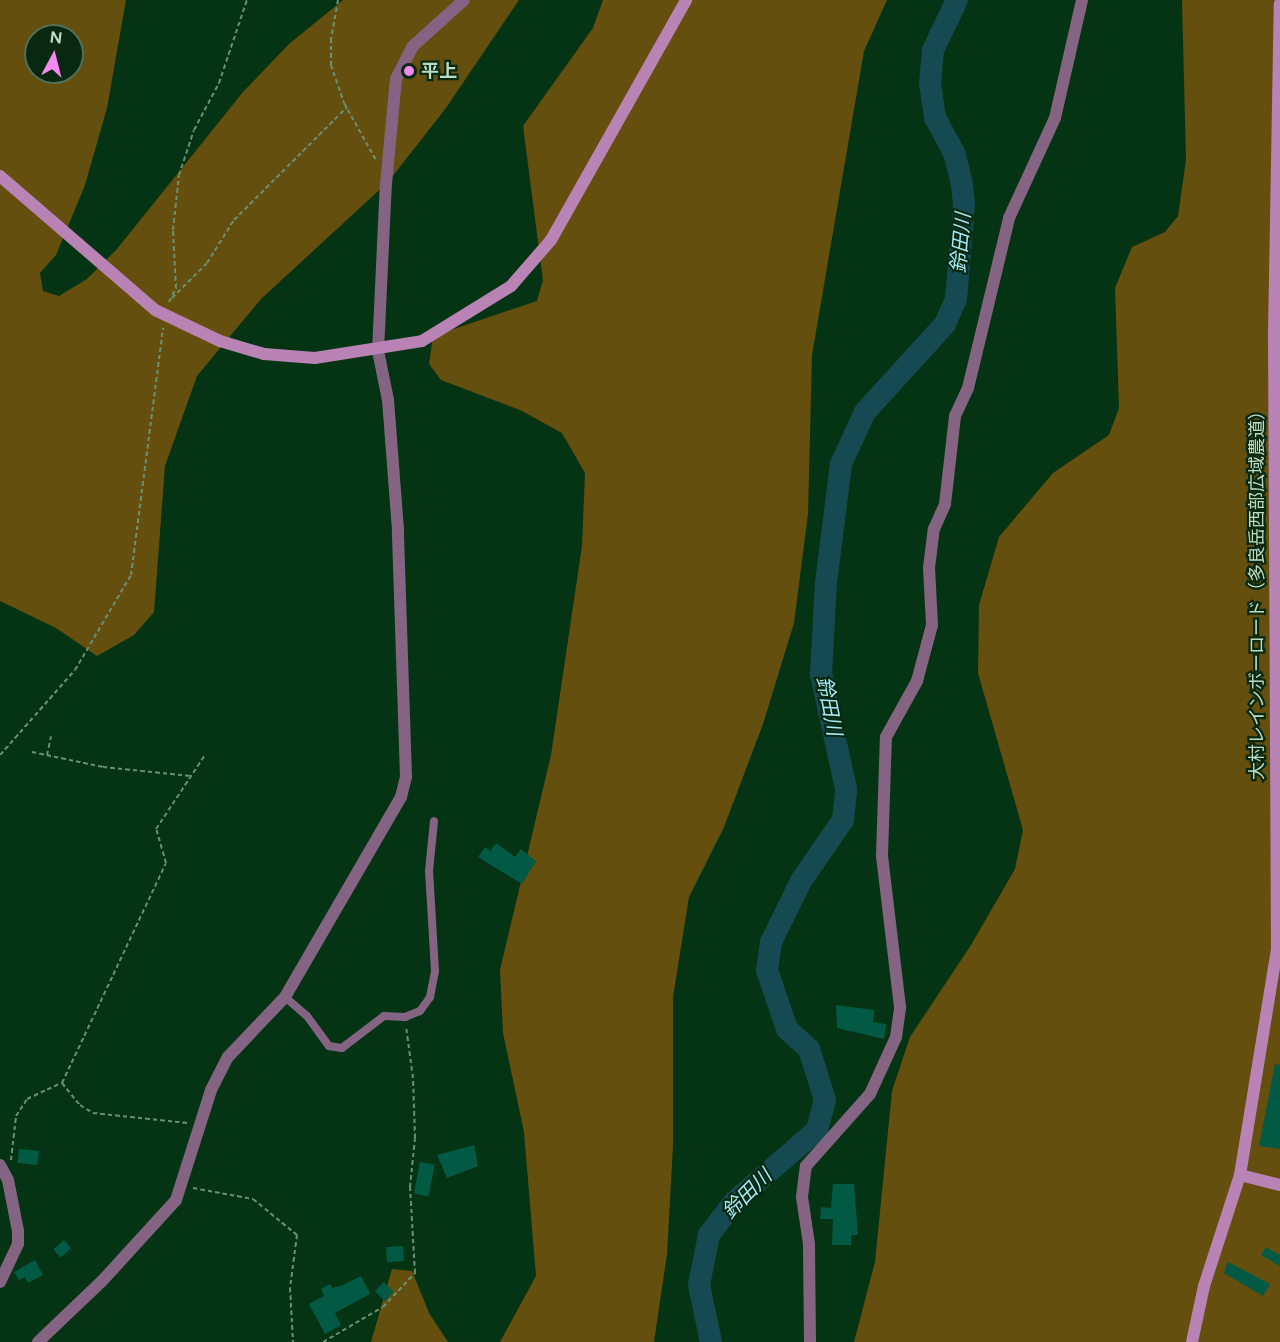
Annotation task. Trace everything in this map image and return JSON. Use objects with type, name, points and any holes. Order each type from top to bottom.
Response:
[{"type":"street","points":[[38,1342],[120,1262],[176,1200],[182,1187],[200,1124],[228,1057],[285,997],[401,797],[406,777],[398,530],[388,400],[378,351],[385,196],[396,79],[412,47],[464,0]]},
{"type":"street","points":[[0,176],[159,313],[236,347],[264,354],[315,358],[378,351],[422,341],[458,322],[511,285],[551,240],[686,0]]},
{"type":"street","points":[[810,1342],[809,1244],[802,1197],[806,1166],[870,1094],[896,1036],[900,1007],[882,855],[886,737],[917,681],[932,625],[929,568],[934,529],[945,504],[955,416],[968,388],[1009,218],[1055,118],[1082,0]]},
{"type":"street","name":"大村レインボーロード（多良岳西部広域農道）","points":[[1192,1342],[1198,1306],[1240,1174],[1276,949],[1278,827],[1274,323],[1280,4]]},
{"type":"street","points":[[0,1282],[18,1244],[18,1231],[5,1163]]},
{"type":"street","points":[[1240,1174],[1280,1185]]},
{"type":"lane","points":[[285,997],[306,1016],[329,1046],[342,1048],[384,1016],[405,1017],[420,1011],[430,997],[435,971],[429,871],[434,821]]},
{"type":"path","points":[[247,0],[219,83],[194,130],[179,175],[172,230],[176,288],[170,300],[207,262],[234,220],[347,107]]},
{"type":"path","points":[[338,0],[331,38],[331,65],[347,107],[378,165]]},
{"type":"path","points":[[0,755],[75,670],[131,575],[149,422],[158,389],[159,313]]},
{"type":"path","points":[[47,755],[51,736]]},
{"type":"path","points":[[32,752],[103,767],[191,776]]},
{"type":"path","points":[[5,1163],[16,1116],[27,1099],[62,1083],[166,863],[156,829],[205,755]]},
{"type":"path","points":[[323,1342],[383,1307],[415,1273],[410,1187],[415,1138],[413,1078],[405,1017]]},
{"type":"path","points":[[62,1083],[80,1106],[93,1113],[200,1124]]},
{"type":"path","points":[[182,1187],[254,1200],[297,1235],[290,1288],[293,1342]]},
{"type":"shaded area","points":[[0,0],[126,0],[107,108],[85,185],[56,255],[40,273],[43,291],[59,296],[87,279],[117,249],[243,92],[289,44],[343,0],[519,0],[446,108],[388,182],[261,299],[197,376],[165,466],[154,612],[134,635],[97,656],[56,628],[0,601]]},
{"type":"shaded area","points":[[603,0],[887,0],[864,51],[812,355],[808,514],[794,623],[763,724],[724,827],[689,897],[673,997],[673,1146],[667,1254],[654,1342],[500,1342],[536,1276],[524,1132],[503,1033],[500,970],[551,755],[582,546],[585,473],[562,433],[520,410],[441,380],[429,364],[433,336],[537,301],[543,280],[523,126],[593,28]]},
{"type":"shaded area","points":[[1182,0],[1280,0],[1280,1342],[854,1342],[875,1262],[892,1091],[910,1037],[971,945],[1015,869],[1023,830],[978,673],[979,605],[999,537],[1053,473],[1109,435],[1119,408],[1115,288],[1132,247],[1165,232],[1178,216],[1186,160]]},
{"type":"shaded area","points":[[392,1269],[412,1271],[429,1313],[448,1342],[371,1342]]},
{"type":"building","points":[[496,843],[515,857],[521,849],[536,861],[522,884],[478,857],[485,847],[490,851]]},
{"type":"building","points":[[836,1005],[874,1010],[873,1022],[886,1024],[884,1039],[837,1028]]},
{"type":"building","points":[[1275,1064],[1280,1065],[1280,1149],[1259,1146]]},
{"type":"building","points":[[474,1145],[478,1166],[447,1178],[437,1155]]},
{"type":"building","points":[[19,1149],[39,1151],[37,1165],[18,1163]]},
{"type":"building","points":[[420,1162],[435,1165],[429,1196],[414,1193]]},
{"type":"building","points":[[833,1184],[854,1184],[858,1235],[851,1235],[851,1245],[832,1245],[833,1219],[820,1219],[821,1207],[831,1208]]},
{"type":"building","points":[[64,1240],[71,1248],[61,1257],[53,1249]]},
{"type":"building","points":[[403,1246],[404,1261],[387,1262],[386,1247]]},
{"type":"building","points":[[1266,1247],[1280,1255],[1280,1266],[1261,1255]]},
{"type":"building","points":[[35,1260],[43,1275],[28,1283],[25,1277],[19,1280],[14,1272]]},
{"type":"building","points":[[1228,1262],[1270,1284],[1263,1296],[1224,1273]]},
{"type":"building","points":[[361,1276],[370,1294],[335,1313],[341,1325],[325,1334],[309,1304],[324,1296],[321,1289],[330,1284],[332,1288],[341,1286]]},
{"type":"building","points":[[384,1282],[394,1292],[385,1301],[375,1291]]},
{"type":"waterway","name":"鈴田川","points":[[711,1342],[699,1285],[709,1235],[734,1202],[817,1130],[825,1100],[809,1049],[787,1029],[767,970],[771,942],[801,881],[843,820],[846,789],[821,674],[826,583],[841,464],[865,412],[945,324],[956,299],[964,204],[962,184],[954,153],[935,118],[930,84],[933,50],[957,0]]},
{"type":"place","name":"平上","points":[[409,71]]}]
